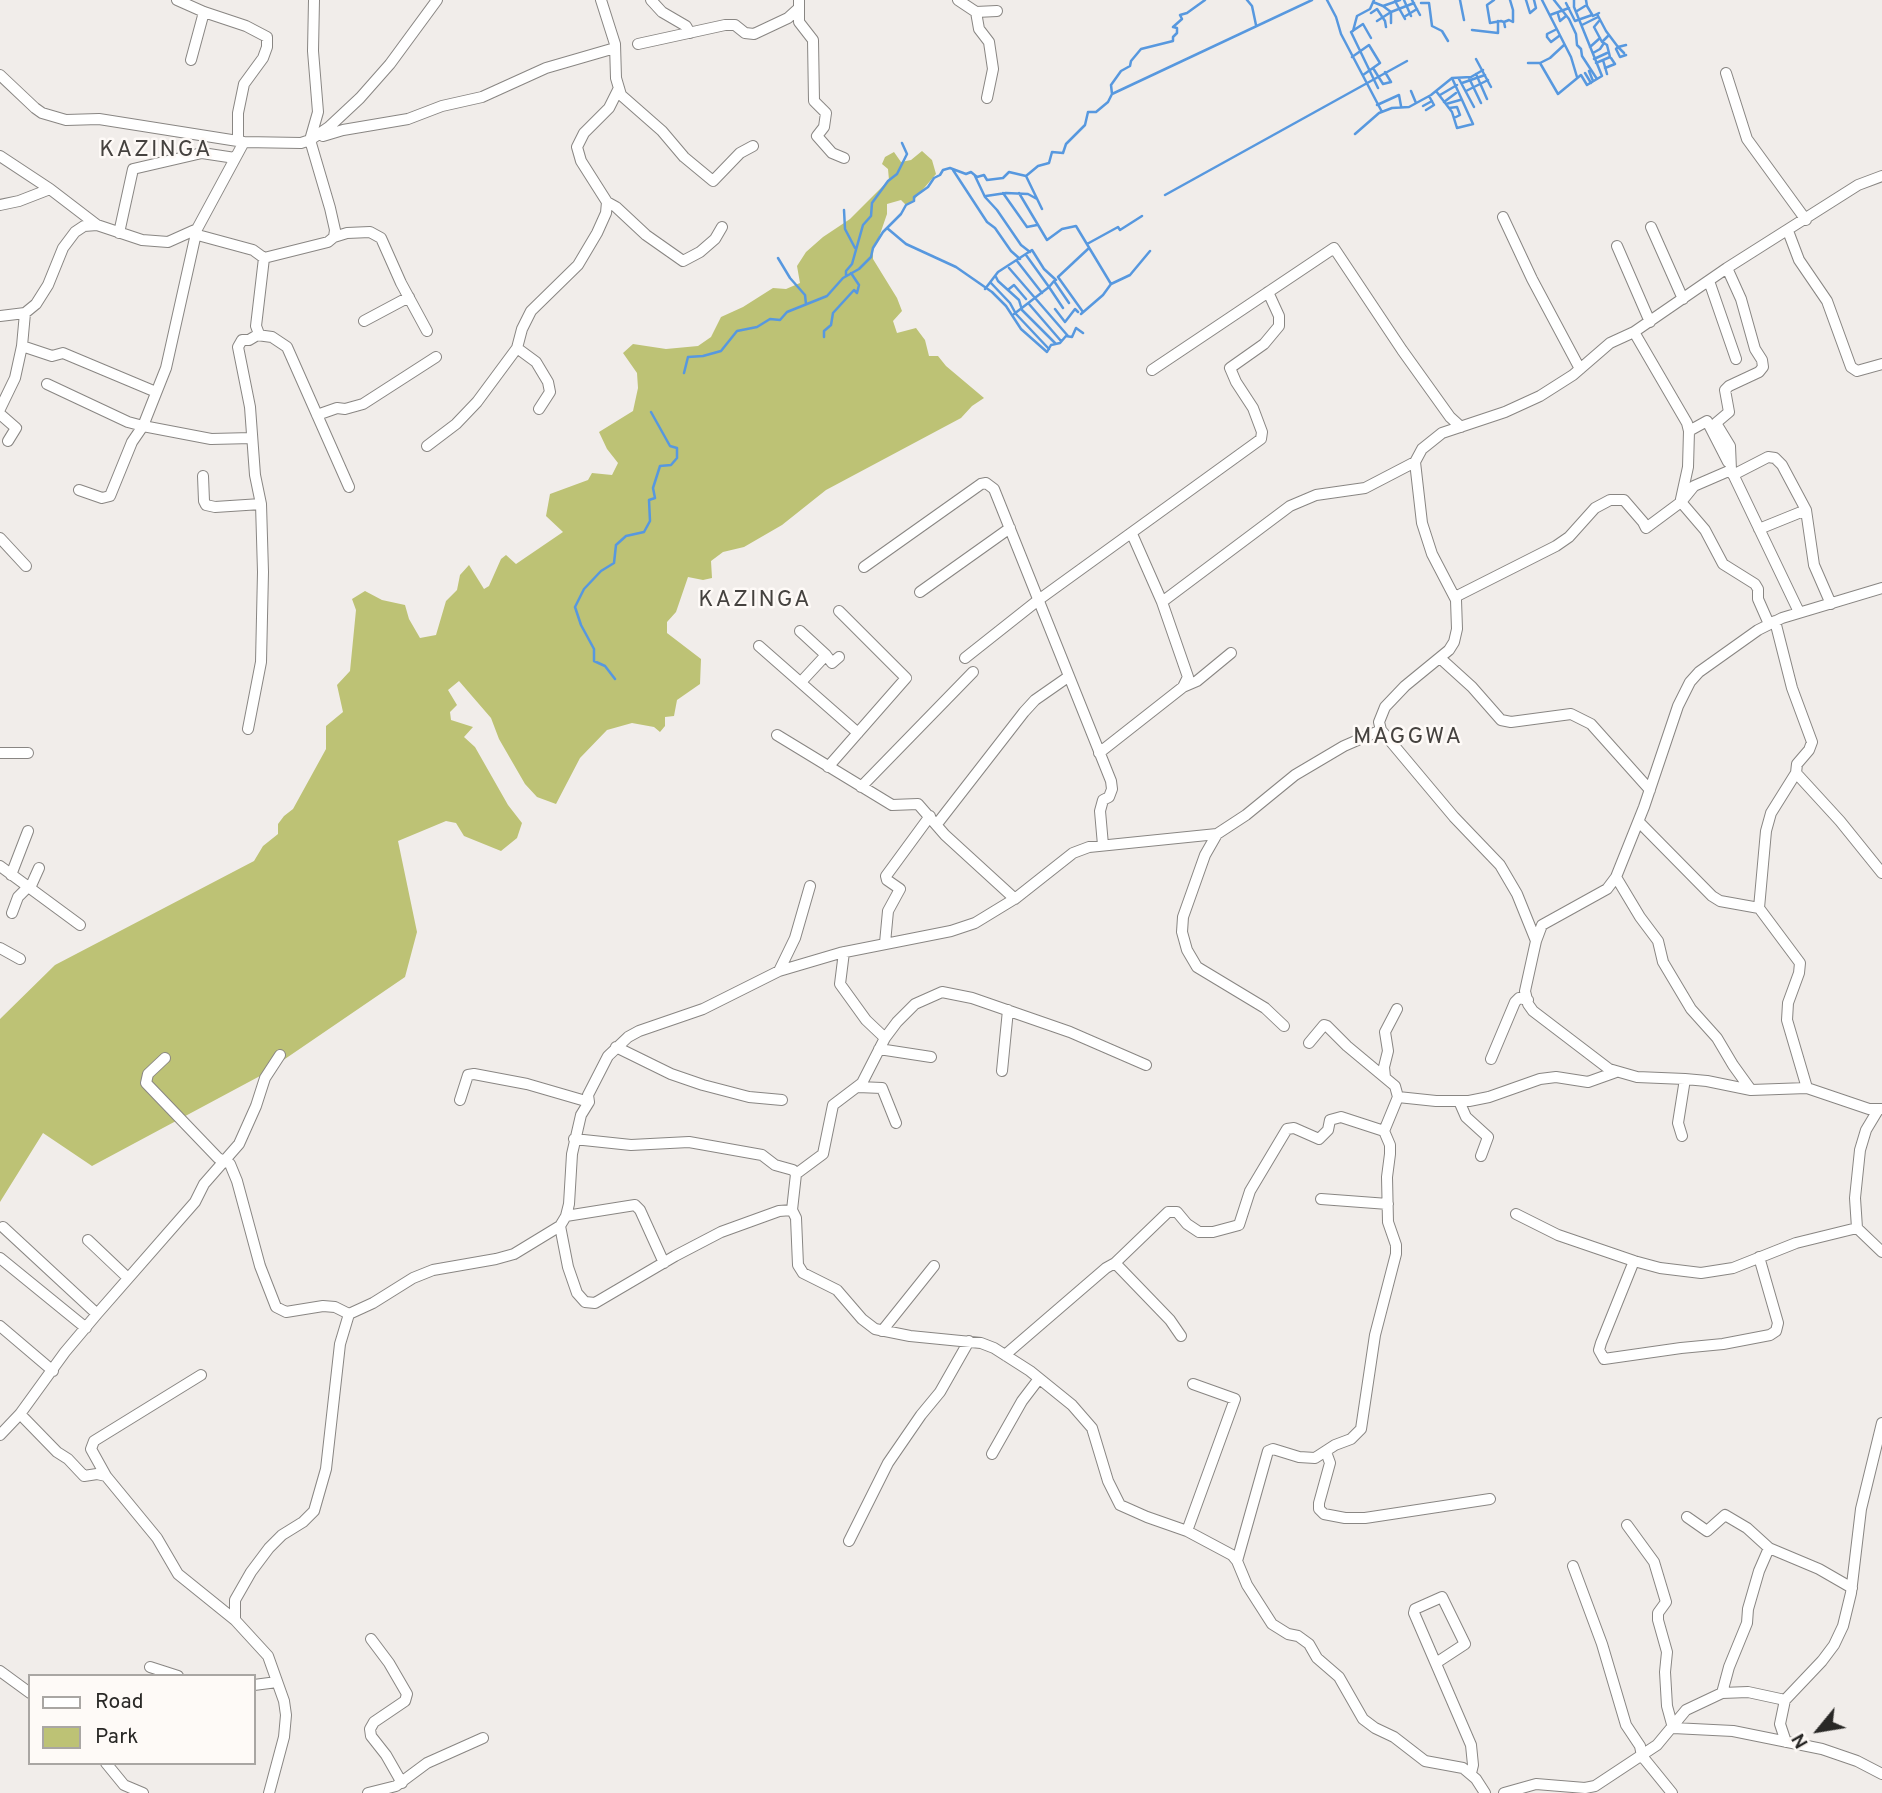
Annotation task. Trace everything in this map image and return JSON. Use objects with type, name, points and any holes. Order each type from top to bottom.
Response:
[{"type":"street","points":[[79,490],[102,498],[110,496],[132,442],[143,426],[166,368],[195,232],[236,158],[241,142],[238,113],[244,84],[259,65],[268,41],[264,34],[177,0]]},
{"type":"street","points":[[314,0],[313,51],[318,112],[310,140],[330,208],[334,237]]},
{"type":"street","points":[[310,140],[329,127],[369,89],[437,0]]},
{"type":"street","points":[[601,0],[615,48],[616,78],[621,95],[662,131],[684,157],[713,181],[740,153],[752,146]]},
{"type":"street","points":[[651,0],[662,12],[686,26],[690,33]]},
{"type":"street","points":[[958,0],[976,12],[997,11]]},
{"type":"street","points":[[638,44],[735,25],[745,33],[754,34],[788,18],[799,4]]},
{"type":"street","points":[[799,4],[799,22],[813,40],[814,101],[826,113],[824,127],[817,136],[832,153],[844,158]]},
{"type":"street","points":[[191,60],[204,12]]},
{"type":"street","points":[[976,12],[979,29],[989,42],[993,69],[987,98]]},
{"type":"street","points":[[0,75],[26,102],[50,116],[65,120],[99,119],[241,142],[274,144],[310,140],[343,130],[408,119],[442,106],[482,97],[546,68],[615,48]]},
{"type":"street","points":[[1726,74],[1747,139],[1806,220]]},
{"type":"street","points":[[619,88],[608,108],[584,133],[577,147],[581,161],[607,202],[646,235],[683,261],[700,252],[715,239],[722,227]]},
{"type":"street","points":[[119,233],[133,169],[202,153],[236,158]]},
{"type":"street","points":[[0,156],[97,225],[142,240],[168,242],[195,232],[253,250],[264,258]]},
{"type":"street","points":[[1536,941],[1517,894],[1500,865],[1446,808],[1381,730],[1379,722],[1390,701],[1440,658],[1452,646],[1456,637],[1455,597],[1438,567],[1424,531],[1416,457],[1428,443],[1442,433],[1530,401],[1580,369],[1610,343],[1650,322],[1727,268],[1858,185],[1882,176]]},
{"type":"street","points":[[0,205],[50,189]]},
{"type":"street","points":[[427,446],[466,414],[517,348],[522,328],[531,311],[583,257],[604,217],[607,202]]},
{"type":"street","points":[[1503,217],[1532,279],[1580,369]]},
{"type":"street","points":[[0,316],[25,313],[36,304],[63,248],[75,232],[84,226],[97,225]]},
{"type":"street","points":[[1651,227],[1683,299]]},
{"type":"street","points":[[1788,231],[1799,260],[1827,301],[1851,367],[1857,371],[1882,364]]},
{"type":"street","points":[[264,258],[328,242],[347,233],[377,234],[384,242],[427,331]]},
{"type":"street","points":[[1617,246],[1650,322]]},
{"type":"street","points":[[1152,370],[1334,248],[1402,350],[1450,417],[1461,426]]},
{"type":"street","points":[[264,258],[257,335],[278,340],[287,347],[349,487]]},
{"type":"street","points":[[1727,268],[1741,299],[1763,367],[1759,372],[1725,390],[1729,412],[1716,423],[1730,446],[1731,470]]},
{"type":"street","points":[[1709,281],[1736,359]]},
{"type":"street","points":[[965,659],[1037,601],[1261,439],[1262,432],[1253,408],[1230,368],[1264,344],[1279,326],[1279,316],[1268,292]]},
{"type":"street","points":[[364,321],[409,297]]},
{"type":"street","points":[[8,440],[16,428],[0,412],[15,378],[25,313]]},
{"type":"street","points":[[1634,332],[1683,415],[1689,430],[1688,467],[1681,502]]},
{"type":"street","points":[[248,729],[261,662],[263,572],[261,504],[255,475],[250,407],[238,347],[242,340],[259,334]]},
{"type":"street","points":[[22,346],[52,356],[63,353],[156,392]]},
{"type":"street","points":[[517,348],[536,362],[548,382],[550,392],[539,409]]},
{"type":"street","points":[[317,415],[337,408],[345,409],[363,404],[436,357]]},
{"type":"street","points":[[47,384],[128,422],[143,426],[211,439],[252,438]]},
{"type":"street","points":[[1689,430],[1707,421],[1799,612]]},
{"type":"street","points":[[1455,597],[1556,546],[1569,537],[1595,508],[1610,500],[1624,500],[1646,528],[1681,502],[1694,486],[1768,457],[1775,458],[1782,465],[1806,510],[1814,565],[1831,604]]},
{"type":"street","points":[[1162,602],[1301,500],[1316,495],[1358,491],[1415,462]]},
{"type":"street","points":[[203,476],[206,505],[261,504]]},
{"type":"street","points":[[864,567],[984,483],[995,489],[1037,601],[1111,782],[1112,789],[1103,800],[1100,811],[1103,845]]},
{"type":"street","points":[[1681,502],[1705,530],[1723,564],[1755,584],[1772,622],[1812,741],[1810,750],[1797,764],[1796,773],[1771,813],[1766,831],[1759,908],[1800,963],[1788,1003],[1787,1020],[1807,1088]]},
{"type":"street","points":[[1759,529],[1806,510]]},
{"type":"street","points":[[920,592],[1010,528]]},
{"type":"street","points":[[1132,534],[1162,602],[1188,673],[1183,687]]},
{"type":"street","points":[[0,538],[26,566]]},
{"type":"street","points":[[1880,1109],[1863,1108],[1807,1088],[1751,1090],[1707,1081],[1637,1077],[1616,1072],[1533,1011],[1525,991],[1542,925],[1607,889],[1616,877],[1639,822],[1673,718],[1690,682],[1717,658],[1772,622],[1882,588]]},
{"type":"street","points":[[828,767],[906,678],[839,611]]},
{"type":"street","points":[[800,631],[833,659],[801,682]]},
{"type":"street","points":[[759,646],[858,733]]},
{"type":"street","points":[[1100,753],[1231,653]]},
{"type":"street","points":[[1440,658],[1472,687],[1501,720],[1511,722],[1572,714],[1591,724],[1650,790]]},
{"type":"street","points":[[861,787],[973,672]]},
{"type":"street","points":[[885,943],[888,911],[900,889],[887,880],[886,876],[1024,712],[1068,677]]},
{"type":"street","points":[[793,1210],[785,1209],[743,1223],[712,1237],[595,1303],[585,1302],[577,1293],[568,1268],[563,1221],[569,1204],[574,1139],[581,1115],[589,1102],[587,1095],[616,1047],[639,1031],[703,1009],[779,971],[975,923],[1015,899],[1073,853],[1088,847],[1217,834],[1246,815],[1294,775],[1344,746],[1381,730]]},
{"type":"street","points":[[777,735],[892,805],[915,803],[1015,899]]},
{"type":"street","points":[[0,753],[28,753]]},
{"type":"street","points":[[1796,773],[1847,829],[1882,873]]},
{"type":"street","points":[[1639,822],[1712,896],[1720,901],[1759,908]]},
{"type":"street","points":[[11,875],[28,831]]},
{"type":"street","points":[[1217,834],[1205,855],[1183,918],[1182,932],[1187,950],[1197,967],[1265,1008],[1284,1027]]},
{"type":"street","points":[[0,866],[80,925]]},
{"type":"street","points":[[12,913],[18,897],[29,887],[39,868]]},
{"type":"street","points":[[1616,877],[1658,941],[1663,961],[1691,1009],[1717,1038],[1751,1090]]},
{"type":"street","points":[[779,971],[795,939],[810,886]]},
{"type":"street","points":[[0,948],[20,959]]},
{"type":"street","points":[[844,953],[840,984],[866,1020],[885,1038]]},
{"type":"street","points":[[796,1174],[823,1154],[834,1102],[858,1087],[885,1038],[910,1008],[942,992],[956,993],[1092,1040],[1146,1065]]},
{"type":"street","points":[[1491,1059],[1513,1005],[1519,998],[1528,1000]]},
{"type":"street","points":[[1385,1077],[1384,1067],[1388,1051],[1385,1032],[1397,1009]]},
{"type":"street","points":[[1002,1070],[1008,1010]]},
{"type":"street","points":[[1237,1561],[1268,1451],[1275,1449],[1299,1457],[1312,1458],[1351,1439],[1361,1429],[1376,1335],[1396,1254],[1396,1245],[1388,1222],[1387,1177],[1390,1145],[1384,1131],[1398,1097],[1395,1086],[1327,1026],[1324,1025],[1309,1042]]},
{"type":"street","points":[[616,1047],[646,1063],[704,1085],[749,1097],[782,1100]]},
{"type":"street","points":[[879,1049],[931,1057]]},
{"type":"street","points":[[0,1435],[20,1414],[97,1314],[195,1202],[204,1184],[239,1144],[256,1106],[265,1077],[280,1055]]},
{"type":"street","points":[[165,1058],[148,1074],[146,1083],[218,1158],[230,1164],[260,1266],[276,1307],[286,1312],[323,1306],[335,1307],[349,1314]]},
{"type":"street","points":[[1398,1097],[1459,1101],[1489,1097],[1540,1079],[1556,1077],[1588,1082],[1616,1072]]},
{"type":"street","points":[[460,1100],[468,1075],[474,1074],[527,1084],[589,1102]]},
{"type":"street","points":[[1682,1136],[1678,1123],[1685,1079]]},
{"type":"street","points":[[858,1087],[880,1087],[896,1123]]},
{"type":"street","points":[[1459,1101],[1466,1117],[1488,1138],[1481,1156]]},
{"type":"street","points":[[1880,1109],[1866,1130],[1860,1150],[1855,1198],[1857,1228],[1882,1252]]},
{"type":"street","points":[[1005,1355],[1115,1263],[1168,1212],[1177,1212],[1186,1224],[1199,1232],[1213,1232],[1239,1225],[1250,1191],[1287,1129],[1293,1128],[1319,1139],[1328,1130],[1330,1120],[1341,1117],[1384,1131]]},
{"type":"street","points":[[574,1139],[632,1145],[670,1141],[705,1143],[762,1155],[775,1165],[793,1170],[796,1174],[793,1210],[796,1217],[797,1255],[805,1275],[838,1290],[865,1322],[882,1331],[987,1345],[1030,1371],[1072,1405],[1093,1428],[1108,1481],[1120,1505],[1187,1531],[1225,1550],[1237,1561],[1247,1585],[1272,1624],[1309,1644],[1317,1658],[1339,1677],[1363,1719],[1394,1737],[1425,1761],[1463,1768],[1471,1773],[1485,1793]]},
{"type":"street","points":[[1321,1199],[1388,1204]]},
{"type":"street","points":[[235,1620],[235,1600],[251,1572],[282,1535],[309,1517],[317,1502],[329,1447],[343,1327],[349,1314],[373,1303],[413,1278],[433,1270],[514,1254],[563,1221],[635,1205],[640,1210],[664,1263]]},
{"type":"street","points":[[1516,1214],[1566,1238],[1634,1261],[1677,1271],[1711,1273],[1733,1268],[1796,1243],[1857,1228]]},
{"type":"street","points":[[3,1227],[97,1314]]},
{"type":"street","points":[[88,1240],[128,1278]]},
{"type":"street","points":[[1634,1261],[1601,1343],[1599,1350],[1604,1359],[1723,1344],[1770,1335],[1776,1331],[1779,1323],[1759,1256]]},
{"type":"street","points":[[0,1258],[86,1328]]},
{"type":"street","points":[[1115,1263],[1170,1320],[1181,1336]]},
{"type":"street","points":[[882,1331],[934,1266]]},
{"type":"street","points":[[0,1326],[53,1371]]},
{"type":"street","points":[[849,1541],[888,1463],[940,1392],[969,1341]]},
{"type":"street","points":[[201,1375],[92,1442],[91,1449],[106,1476],[157,1538],[178,1574],[235,1620],[268,1656],[286,1715],[284,1737],[269,1793]]},
{"type":"street","points":[[992,1454],[1022,1401],[1038,1380]]},
{"type":"street","points":[[1187,1531],[1235,1399],[1193,1384]]},
{"type":"street","points":[[20,1414],[84,1476],[106,1476]]},
{"type":"street","points":[[1786,1742],[1780,1724],[1785,1700],[1822,1661],[1843,1626],[1852,1588],[1861,1509],[1879,1449],[1882,1423]]},
{"type":"street","points":[[1326,1452],[1329,1463],[1319,1503],[1319,1509],[1324,1514],[1345,1518],[1376,1517],[1490,1499]]},
{"type":"street","points":[[1687,1517],[1707,1531],[1725,1515],[1747,1528],[1769,1548],[1819,1569],[1852,1588]]},
{"type":"street","points":[[1627,1525],[1654,1562],[1666,1602],[1658,1614],[1658,1620],[1667,1652],[1667,1706],[1673,1728]]},
{"type":"street","points":[[1722,1693],[1729,1667],[1747,1623],[1748,1609],[1759,1571],[1769,1548]]},
{"type":"street","points":[[1573,1566],[1602,1644],[1626,1725],[1640,1746],[1642,1756],[1672,1793]]},
{"type":"street","points":[[1436,1663],[1465,1644],[1442,1597],[1415,1609],[1414,1613],[1471,1745],[1474,1765],[1471,1773]]},
{"type":"street","points":[[371,1639],[407,1694],[405,1701],[374,1722],[370,1732],[386,1755],[401,1788]]},
{"type":"street","points":[[150,1667],[172,1674]]},
{"type":"street","points":[[0,1671],[28,1692]]},
{"type":"street","points":[[256,1685],[277,1682]]},
{"type":"street","points":[[1504,1793],[1536,1784],[1603,1787],[1657,1745],[1686,1710],[1722,1693],[1748,1692],[1785,1700]]},
{"type":"street","points":[[1673,1728],[1732,1731],[1822,1749],[1857,1761],[1882,1774]]},
{"type":"street","points":[[368,1793],[401,1788],[427,1763],[483,1738]]},
{"type":"street","points":[[108,1765],[124,1785],[143,1793]]},
{"type":"green space","points":[[922,151],[932,160],[936,174],[914,200],[906,205],[901,200],[887,204],[887,214],[873,248],[873,259],[902,311],[893,321],[897,333],[916,328],[925,340],[929,356],[938,356],[984,398],[961,418],[826,490],[782,525],[744,547],[723,552],[711,561],[712,578],[703,580],[688,577],[676,612],[667,622],[667,633],[701,659],[700,684],[677,700],[674,716],[665,717],[665,726],[660,732],[654,727],[632,723],[607,730],[580,758],[556,804],[537,797],[525,784],[499,739],[491,718],[459,681],[448,690],[457,705],[450,712],[451,720],[473,727],[464,737],[475,747],[508,805],[522,823],[517,838],[501,851],[464,836],[456,823],[446,821],[398,841],[417,932],[405,977],[260,1076],[92,1166],[43,1133],[0,1202],[0,1019],[55,965],[254,861],[263,846],[278,834],[278,824],[293,809],[326,749],[326,726],[343,712],[337,685],[350,671],[356,610],[352,599],[365,591],[382,600],[405,605],[409,619],[420,638],[436,635],[446,601],[457,590],[460,575],[469,565],[484,589],[489,586],[501,559],[506,555],[516,564],[563,532],[546,516],[550,494],[588,480],[592,473],[612,475],[618,463],[599,432],[633,411],[638,388],[637,373],[623,353],[633,344],[666,349],[698,346],[711,337],[721,317],[773,288],[786,289],[800,283],[797,266],[806,252],[850,219],[889,180],[888,169],[882,164],[885,157],[894,152],[901,162],[911,160]]},
{"type":"waterway","points":[[684,373],[688,357],[721,351],[737,331],[757,327],[770,319],[780,320],[787,312],[827,296],[843,278],[859,269],[871,257],[883,232],[906,205],[914,201],[914,197],[928,187],[943,170],[950,168],[966,174],[971,172],[977,177],[984,175],[987,180],[1003,178],[1009,172],[1026,176],[1038,166],[1049,163],[1052,152],[1063,153],[1066,144],[1085,125],[1088,112],[1096,112],[1108,102],[1112,94],[1111,85],[1121,71],[1130,66],[1141,49],[1173,41],[1177,33],[1177,28],[1173,27],[1182,19],[1180,15],[1205,0]]},
{"type":"waterway","points":[[1247,0],[1252,6],[1256,25]]},
{"type":"waterway","points":[[1112,94],[1312,0]]},
{"type":"waterway","points":[[1327,0],[1341,34],[1382,112]]},
{"type":"waterway","points":[[1353,31],[1357,16],[1370,9],[1374,0]]},
{"type":"waterway","points":[[1373,2],[1383,6],[1400,0]]},
{"type":"waterway","points":[[1404,0],[1411,16]]},
{"type":"waterway","points":[[1412,0],[1420,15]]},
{"type":"waterway","points":[[1460,0],[1464,20]]},
{"type":"waterway","points":[[1494,0],[1487,5],[1490,23],[1501,21],[1505,27]]},
{"type":"waterway","points":[[1504,22],[1513,22],[1510,0]]},
{"type":"waterway","points":[[1526,0],[1530,13],[1536,8],[1534,0]]},
{"type":"waterway","points":[[1542,0],[1571,57],[1577,77]]},
{"type":"waterway","points":[[1528,63],[1540,63],[1558,94],[1581,75],[1587,85],[1597,79],[1582,56],[1569,19],[1554,0]]},
{"type":"waterway","points":[[1574,0],[1574,7],[1602,76],[1597,79]]},
{"type":"waterway","points":[[1586,0],[1593,16],[1599,13]]},
{"type":"waterway","points":[[1395,1],[1405,19]]},
{"type":"waterway","points":[[1377,21],[1414,3]]},
{"type":"waterway","points":[[1421,3],[1429,3],[1432,26],[1442,31],[1448,41]]},
{"type":"waterway","points":[[1566,3],[1575,21],[1592,15]]},
{"type":"waterway","points":[[1383,6],[1391,12],[1391,23]]},
{"type":"waterway","points":[[1577,11],[1585,6]]},
{"type":"waterway","points":[[1550,15],[1569,8]]},
{"type":"waterway","points":[[1371,13],[1377,9],[1386,27]]},
{"type":"waterway","points":[[1404,17],[1417,9]]},
{"type":"waterway","points":[[1558,14],[1560,21],[1566,16]]},
{"type":"waterway","points":[[1597,14],[1618,47],[1616,49],[1620,57],[1626,55]]},
{"type":"waterway","points":[[1582,25],[1598,17]]},
{"type":"waterway","points":[[1472,30],[1498,33],[1498,21]]},
{"type":"waterway","points":[[1599,21],[1594,27],[1602,42],[1609,35]]},
{"type":"waterway","points":[[1371,38],[1363,24],[1351,32],[1378,88]]},
{"type":"waterway","points":[[1555,30],[1547,34],[1547,37],[1551,42],[1559,36]]},
{"type":"waterway","points":[[1590,47],[1600,38]]},
{"type":"waterway","points":[[1593,53],[1604,43],[1607,45],[1610,57],[1596,63]]},
{"type":"waterway","points":[[1352,57],[1369,45],[1380,63],[1363,75]]},
{"type":"waterway","points":[[1540,63],[1564,45]]},
{"type":"waterway","points":[[1618,47],[1626,45]]},
{"type":"waterway","points":[[1618,47],[1624,53]]},
{"type":"waterway","points":[[1594,59],[1607,53]]},
{"type":"waterway","points":[[1605,68],[1615,64],[1611,58]]},
{"type":"waterway","points":[[1476,59],[1491,87]]},
{"type":"waterway","points":[[1603,60],[1607,74]]},
{"type":"waterway","points":[[1165,195],[1407,61]]},
{"type":"waterway","points":[[1373,68],[1383,84],[1391,82],[1385,72]]},
{"type":"waterway","points":[[1355,134],[1379,113],[1392,108],[1409,107],[1431,95],[1452,78],[1471,77],[1483,70]]},
{"type":"waterway","points":[[1589,71],[1593,81]]},
{"type":"waterway","points":[[1585,73],[1591,83]]},
{"type":"waterway","points":[[1476,74],[1487,99]]},
{"type":"waterway","points":[[1462,83],[1485,75]]},
{"type":"waterway","points":[[1436,91],[1452,112],[1457,128],[1473,124],[1452,78]]},
{"type":"waterway","points":[[1469,78],[1481,103]]},
{"type":"waterway","points":[[1459,79],[1474,107]]},
{"type":"waterway","points":[[1466,91],[1488,80]]},
{"type":"waterway","points":[[1440,95],[1457,85]]},
{"type":"waterway","points":[[1411,91],[1416,103]]},
{"type":"waterway","points":[[1444,102],[1456,93]]},
{"type":"waterway","points":[[1377,105],[1399,95],[1401,106]]},
{"type":"waterway","points":[[1426,110],[1434,105],[1429,96]]},
{"type":"waterway","points":[[1446,104],[1460,100]]},
{"type":"waterway","points":[[1423,106],[1432,101]]},
{"type":"waterway","points":[[1449,108],[1457,107],[1460,115],[1454,118]]},
{"type":"waterway","points":[[846,276],[863,225],[871,216],[872,203],[888,181],[897,174],[907,154],[902,143]]},
{"type":"waterway","points":[[953,170],[987,222],[1020,259]]},
{"type":"waterway","points":[[975,176],[985,197],[1021,245],[1030,252]]},
{"type":"waterway","points":[[1026,176],[1042,209]]},
{"type":"waterway","points":[[1003,193],[1027,227],[1037,225]]},
{"type":"waterway","points":[[1019,193],[1047,240],[1062,229],[1076,226],[1111,284]]},
{"type":"waterway","points":[[986,196],[1028,194],[1037,199]]},
{"type":"waterway","points":[[844,210],[845,229],[855,248]]},
{"type":"waterway","points":[[1087,244],[1118,227],[1120,230],[1142,216]]},
{"type":"waterway","points":[[887,228],[906,244],[956,267],[992,292],[1006,306],[1021,329],[1047,352],[1051,345],[1060,343],[1066,336],[1072,337],[1076,328],[1083,333]]},
{"type":"waterway","points":[[1083,312],[1058,277],[1089,248]]},
{"type":"waterway","points":[[985,289],[998,272],[1032,250],[1044,269],[1056,280]]},
{"type":"waterway","points":[[1081,314],[1103,295],[1111,284],[1130,275],[1150,251]]},
{"type":"waterway","points":[[1014,314],[1049,287],[1026,255]]},
{"type":"waterway","points":[[778,258],[805,295],[806,304]]},
{"type":"waterway","points":[[1017,261],[1042,293]]},
{"type":"waterway","points":[[1009,268],[1068,336]]},
{"type":"waterway","points":[[824,337],[824,331],[831,325],[833,313],[854,290],[857,293],[859,285],[851,273]]},
{"type":"waterway","points":[[996,277],[1019,300],[1022,310],[1056,344]]},
{"type":"waterway","points":[[1063,308],[1049,287],[1054,281],[1069,303]]},
{"type":"waterway","points":[[991,283],[1049,349]]},
{"type":"waterway","points":[[1009,289],[1014,285],[1026,299]]},
{"type":"waterway","points":[[1029,304],[1061,341]]},
{"type":"waterway","points":[[1055,309],[1065,322],[1075,309],[1078,312]]},
{"type":"waterway","points":[[615,679],[605,666],[594,661],[594,649],[575,607],[584,589],[601,571],[614,563],[616,545],[626,536],[644,532],[650,521],[649,500],[655,498],[653,488],[660,466],[671,465],[677,458],[677,448],[670,446],[651,412]]},
{"type":"district","name":"KAZINGA","points":[[156,151]]},
{"type":"district","name":"KAZINGA","points":[[755,601]]},
{"type":"district","name":"MAGGWA","points":[[1408,738]]}]
